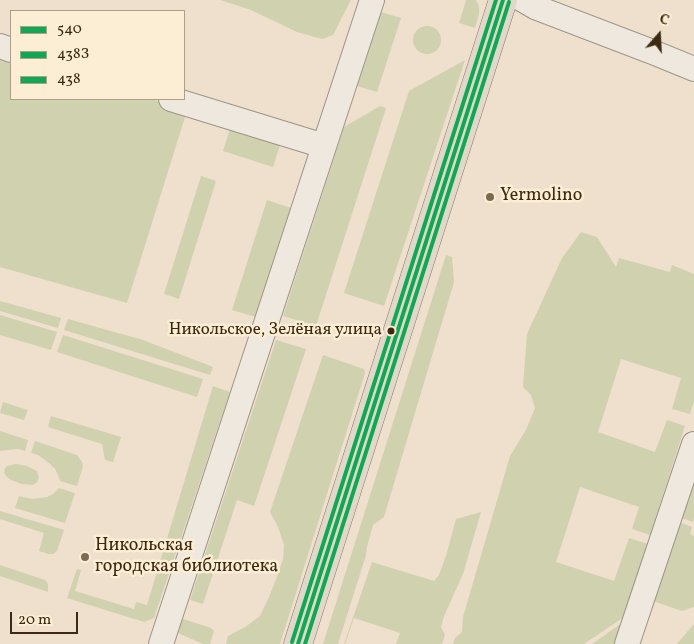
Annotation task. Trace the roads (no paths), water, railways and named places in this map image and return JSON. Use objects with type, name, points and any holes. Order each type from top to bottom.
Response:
[{"type":"main road","points":[[298,644],[503,0]]},
{"type":"street","points":[[161,644],[372,0]]},
{"type":"street","points":[[523,0],[535,7],[694,69]]},
{"type":"street","points":[[174,100],[324,146]]},
{"type":"street","points":[[628,644],[694,444]]},
{"type":"place","name":"Yermolino","points":[[490,197]]},
{"type":"place","name":"Никольское, Зелёная улица","points":[[391,331]]},
{"type":"place","name":"Никольская городская библиотека","points":[[85,557]]}]
